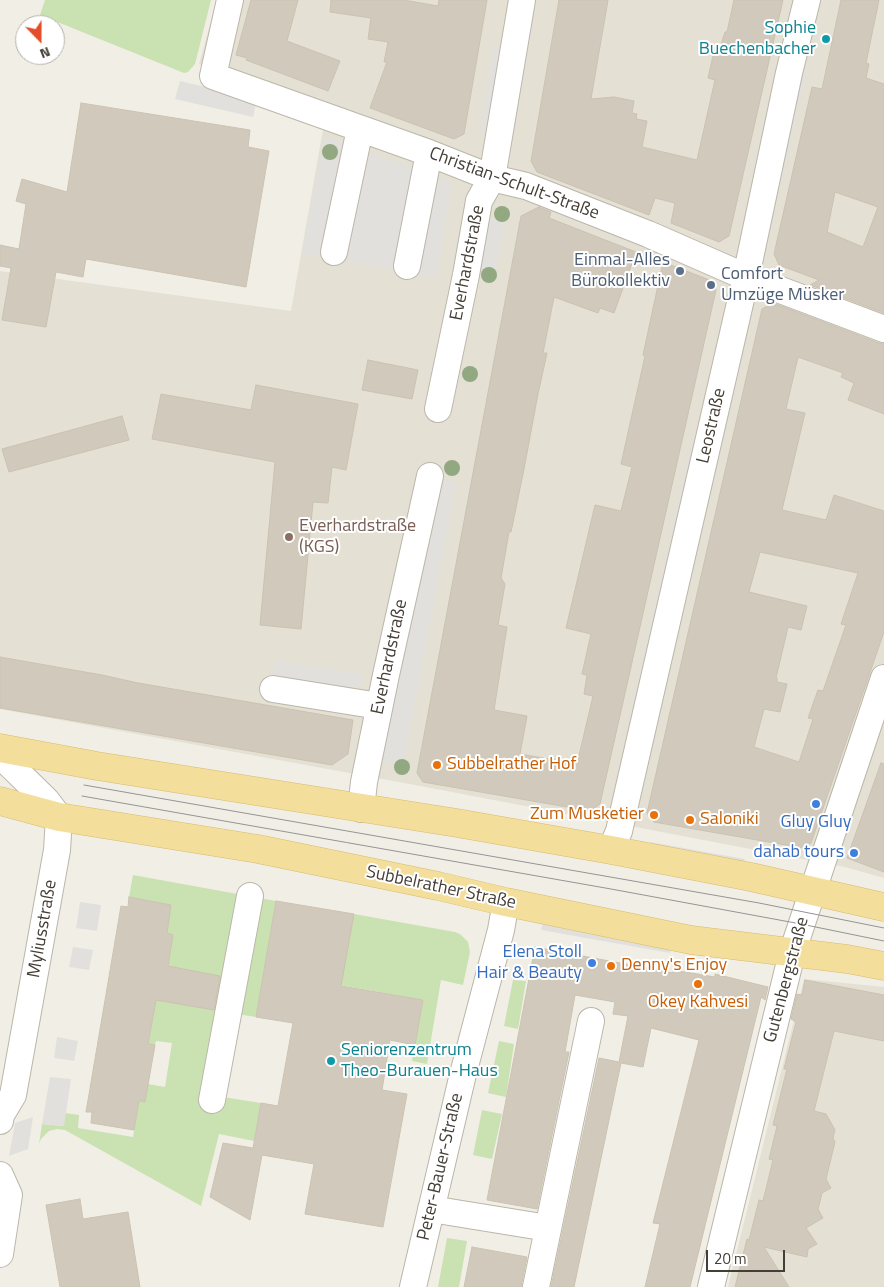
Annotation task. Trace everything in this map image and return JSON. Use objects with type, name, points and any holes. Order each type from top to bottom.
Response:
[{"type":"main road","points":[[0,748],[97,766],[457,823],[611,850],[751,877],[884,907]]},
{"type":"main road","name":"Subbelrather Straße","points":[[0,801],[59,817],[258,849],[691,940],[847,959],[884,966]]},
{"type":"street","name":"Christian-Schult-Straße","points":[[230,0],[213,76],[429,153],[492,178],[526,186],[648,234],[746,277],[884,329]]},
{"type":"street","name":"Everhardstraße","points":[[438,409],[466,275],[479,201],[492,178],[522,0]]},
{"type":"street","name":"Leostraße","points":[[611,850],[621,821],[746,277],[789,73],[807,0]]},
{"type":"street","points":[[334,252],[360,129]]},
{"type":"street","points":[[407,266],[429,153]]},
{"type":"street","name":"Everhardstraße","points":[[361,808],[364,782],[430,476]]},
{"type":"street","name":"Gutenbergstraße","points":[[711,1287],[792,953],[884,678]]},
{"type":"street","points":[[273,689],[380,706]]},
{"type":"street","points":[[0,755],[46,800],[59,817]]},
{"type":"street","name":"Myliusstraße","points":[[0,1121],[0,1115],[13,1095],[57,850],[59,817]]},
{"type":"street","points":[[212,1100],[250,896]]},
{"type":"street","name":"Peter-Bauer-Straße","points":[[413,1287],[462,1074],[501,930],[506,902]]},
{"type":"street","points":[[536,1287],[591,1022]]},
{"type":"street","points":[[0,1175],[10,1195],[0,1254]]},
{"type":"street","points":[[431,1209],[548,1228]]},
{"type":"shaded area","points":[[217,0],[884,0],[884,878],[845,867],[415,785],[0,709],[0,271],[291,311],[322,135],[328,112],[199,64]]},
{"type":"shaded area","points":[[494,46],[511,49],[497,134],[480,131]]},
{"type":"shaded area","points":[[800,66],[807,68],[782,179],[774,178]]},
{"type":"shaded area","points":[[180,81],[257,99],[253,117],[175,99]]},
{"type":"shaded area","points":[[324,136],[452,182],[436,278],[302,253]]},
{"type":"shaded area","points":[[486,218],[506,222],[494,278],[474,273]]},
{"type":"shaded area","points":[[692,441],[700,443],[673,562],[665,561]]},
{"type":"shaded area","points":[[436,479],[456,483],[403,766],[383,762]]},
{"type":"shaded area","points":[[662,573],[670,575],[636,724],[629,722]]},
{"type":"shaded area","points":[[275,661],[362,674],[359,696],[271,682]]},
{"type":"shaded area","points":[[650,842],[745,859],[743,867],[649,850]]},
{"type":"shaded area","points":[[80,902],[101,905],[97,931],[76,928]]},
{"type":"shaded area","points":[[543,920],[672,943],[670,953],[541,930]]},
{"type":"shaded area","points":[[73,947],[93,950],[89,970],[69,967]]},
{"type":"shaded area","points":[[804,979],[884,987],[884,1287],[728,1287]]},
{"type":"shaded area","points":[[57,1037],[78,1041],[74,1061],[54,1058]]},
{"type":"shaded area","points":[[50,1077],[71,1079],[64,1126],[42,1124]]},
{"type":"shaded area","points":[[33,1117],[28,1149],[9,1156],[15,1123]]},
{"type":"green space","points":[[45,0],[211,0],[195,64],[188,72],[184,73],[65,25],[65,15],[40,15]]},
{"type":"green space","points":[[133,875],[276,901],[256,1017],[237,1014],[223,1097],[261,1103],[254,1141],[219,1134],[201,1206],[65,1130],[49,1131],[39,1144],[42,1124],[63,1126],[65,1113],[79,1115],[78,1128],[133,1137],[139,1101],[145,1102],[148,1084],[165,1087],[172,1043],[156,1041],[155,1045],[148,1044],[157,990],[164,991],[173,935],[167,933],[171,905],[129,897]]},
{"type":"green space","points":[[354,914],[455,932],[468,942],[470,952],[463,985],[441,980],[427,1064],[412,1061],[423,1000],[323,982]]},
{"type":"green space","points":[[513,980],[526,981],[518,1029],[504,1026]]},
{"type":"green space","points":[[499,1041],[514,1044],[506,1097],[488,1093]]},
{"type":"green space","points":[[482,1110],[502,1114],[492,1159],[473,1155]]},
{"type":"green space","points":[[447,1238],[467,1241],[459,1287],[438,1287]]},
{"type":"building","points":[[251,0],[298,0],[287,41],[340,61],[328,91],[236,55]]},
{"type":"building","points":[[331,0],[404,0],[438,6],[439,0],[487,0],[464,134],[454,139],[370,108],[387,62],[384,62],[388,42],[368,39],[371,18],[330,12]]},
{"type":"building","points":[[559,0],[608,0],[591,99],[614,97],[634,101],[632,113],[637,114],[636,119],[647,121],[642,147],[697,160],[715,80],[708,78],[715,47],[720,48],[725,32],[727,32],[734,0],[783,0],[729,236],[719,242],[671,223],[675,203],[655,198],[649,215],[537,172],[531,161]]},
{"type":"building","points":[[841,0],[879,0],[866,63],[869,64],[866,78],[884,84],[884,313],[810,285],[819,280],[779,265],[774,254],[812,87],[822,89]],"holes":[[[835,192],[878,207],[863,247],[827,232]]]},
{"type":"building","points":[[81,103],[250,130],[248,147],[269,151],[246,287],[86,259],[83,277],[56,272],[46,327],[2,320],[11,268],[0,266],[0,245],[19,249],[26,204],[16,201],[22,179],[67,192]]},
{"type":"building","points":[[539,207],[551,212],[549,218],[636,252],[614,313],[600,308],[598,313],[554,297],[543,353],[547,353],[501,578],[505,584],[498,625],[507,627],[494,710],[527,716],[520,754],[577,764],[593,696],[584,694],[587,675],[582,674],[591,634],[566,628],[595,505],[621,511],[632,467],[621,464],[645,356],[643,355],[663,262],[712,281],[716,290],[600,804],[590,811],[423,782],[417,773],[521,216]]},
{"type":"building","points":[[773,303],[884,344],[884,414],[848,400],[854,383],[841,377],[843,373],[798,357],[786,409],[805,413],[782,510],[826,520],[834,495],[884,511],[884,632],[811,843],[803,848],[654,822],[647,813],[762,309]],"holes":[[[760,552],[858,573],[841,624],[846,625],[823,691],[818,690],[808,718],[813,719],[799,762],[754,747],[764,709],[780,712],[787,684],[777,682],[776,678],[788,627],[801,630],[807,606],[749,592]]]},
{"type":"building","points":[[368,360],[418,370],[412,399],[362,390]]},
{"type":"building","points":[[256,385],[358,404],[346,470],[332,467],[328,503],[313,502],[301,629],[260,625],[275,462],[152,439],[161,394],[251,410]]},
{"type":"building","points":[[122,416],[129,440],[9,472],[2,449]]},
{"type":"building","points":[[0,657],[353,720],[348,754],[332,765],[0,708]]},
{"type":"building","points":[[881,763],[884,764],[884,872],[847,858]]},
{"type":"building","points":[[129,897],[171,905],[167,933],[173,935],[168,966],[220,976],[214,1010],[156,1000],[148,1044],[155,1045],[145,1102],[139,1101],[134,1130],[91,1123],[92,1112],[86,1112],[121,906],[128,907]]},
{"type":"building","name":"Seniorenzentrum Theo-Burauen-Haus","points":[[276,901],[354,914],[341,986],[423,1000],[415,1045],[390,1040],[382,1090],[407,1094],[383,1227],[305,1214],[314,1164],[262,1155],[250,1220],[210,1197],[223,1143],[253,1148],[261,1103],[278,1106],[293,1023],[256,1017]]},
{"type":"building","points":[[535,947],[673,973],[673,970],[715,977],[715,974],[768,987],[765,1000],[761,997],[690,1287],[645,1287],[660,1224],[653,1223],[699,1040],[651,1028],[643,1067],[621,1063],[574,1287],[551,1287],[599,1058],[619,1062],[628,1016],[613,1014],[615,1002],[575,995],[565,1052],[569,1052],[537,1209],[487,1200]]},
{"type":"building","points":[[805,980],[884,995],[884,1041],[834,1031],[814,1111],[826,1114],[835,1130],[833,1138],[835,1142],[826,1179],[831,1188],[822,1193],[818,1209],[823,1218],[806,1228],[817,1244],[808,1249],[807,1257],[764,1247],[789,1287],[735,1287],[747,1239],[749,1240],[759,1200],[763,1201],[773,1160],[769,1159],[777,1126],[773,1125],[796,1022],[791,1019],[797,994],[802,995]]},
{"type":"building","points":[[80,1199],[83,1219],[128,1212],[140,1287],[60,1287],[46,1205]]},
{"type":"building","points":[[472,1247],[527,1257],[521,1287],[464,1287]]},
{"type":"tram line","points":[[84,785],[759,903],[884,928]]},
{"type":"tram line","points":[[82,796],[611,889],[884,941]]},
{"type":"place","name":"Sophie Buechenbacher","points":[[826,39]]},
{"type":"place","name":"Einmal-Alles Bürokollektiv","points":[[680,271]]},
{"type":"place","name":"Comfort Umzüge Müsker","points":[[711,285]]},
{"type":"place","name":"Everhardstraße (KGS)","points":[[289,537]]},
{"type":"place","name":"Subbelrather Hof","points":[[437,765]]},
{"type":"place","name":"Gluy Gluy","points":[[816,804]]},
{"type":"place","name":"Zum Musketier","points":[[654,815]]},
{"type":"place","name":"Saloniki","points":[[690,820]]},
{"type":"place","name":"dahab tours","points":[[854,853]]},
{"type":"place","name":"Elena Stoll Hair & Beauty","points":[[592,963]]},
{"type":"place","name":"Denny's Enjoy","points":[[611,966]]},
{"type":"place","name":"Okey Kahvesi","points":[[698,984]]},
{"type":"place","name":"Seniorenzentrum Theo-Burauen-Haus","points":[[331,1061]]}]
